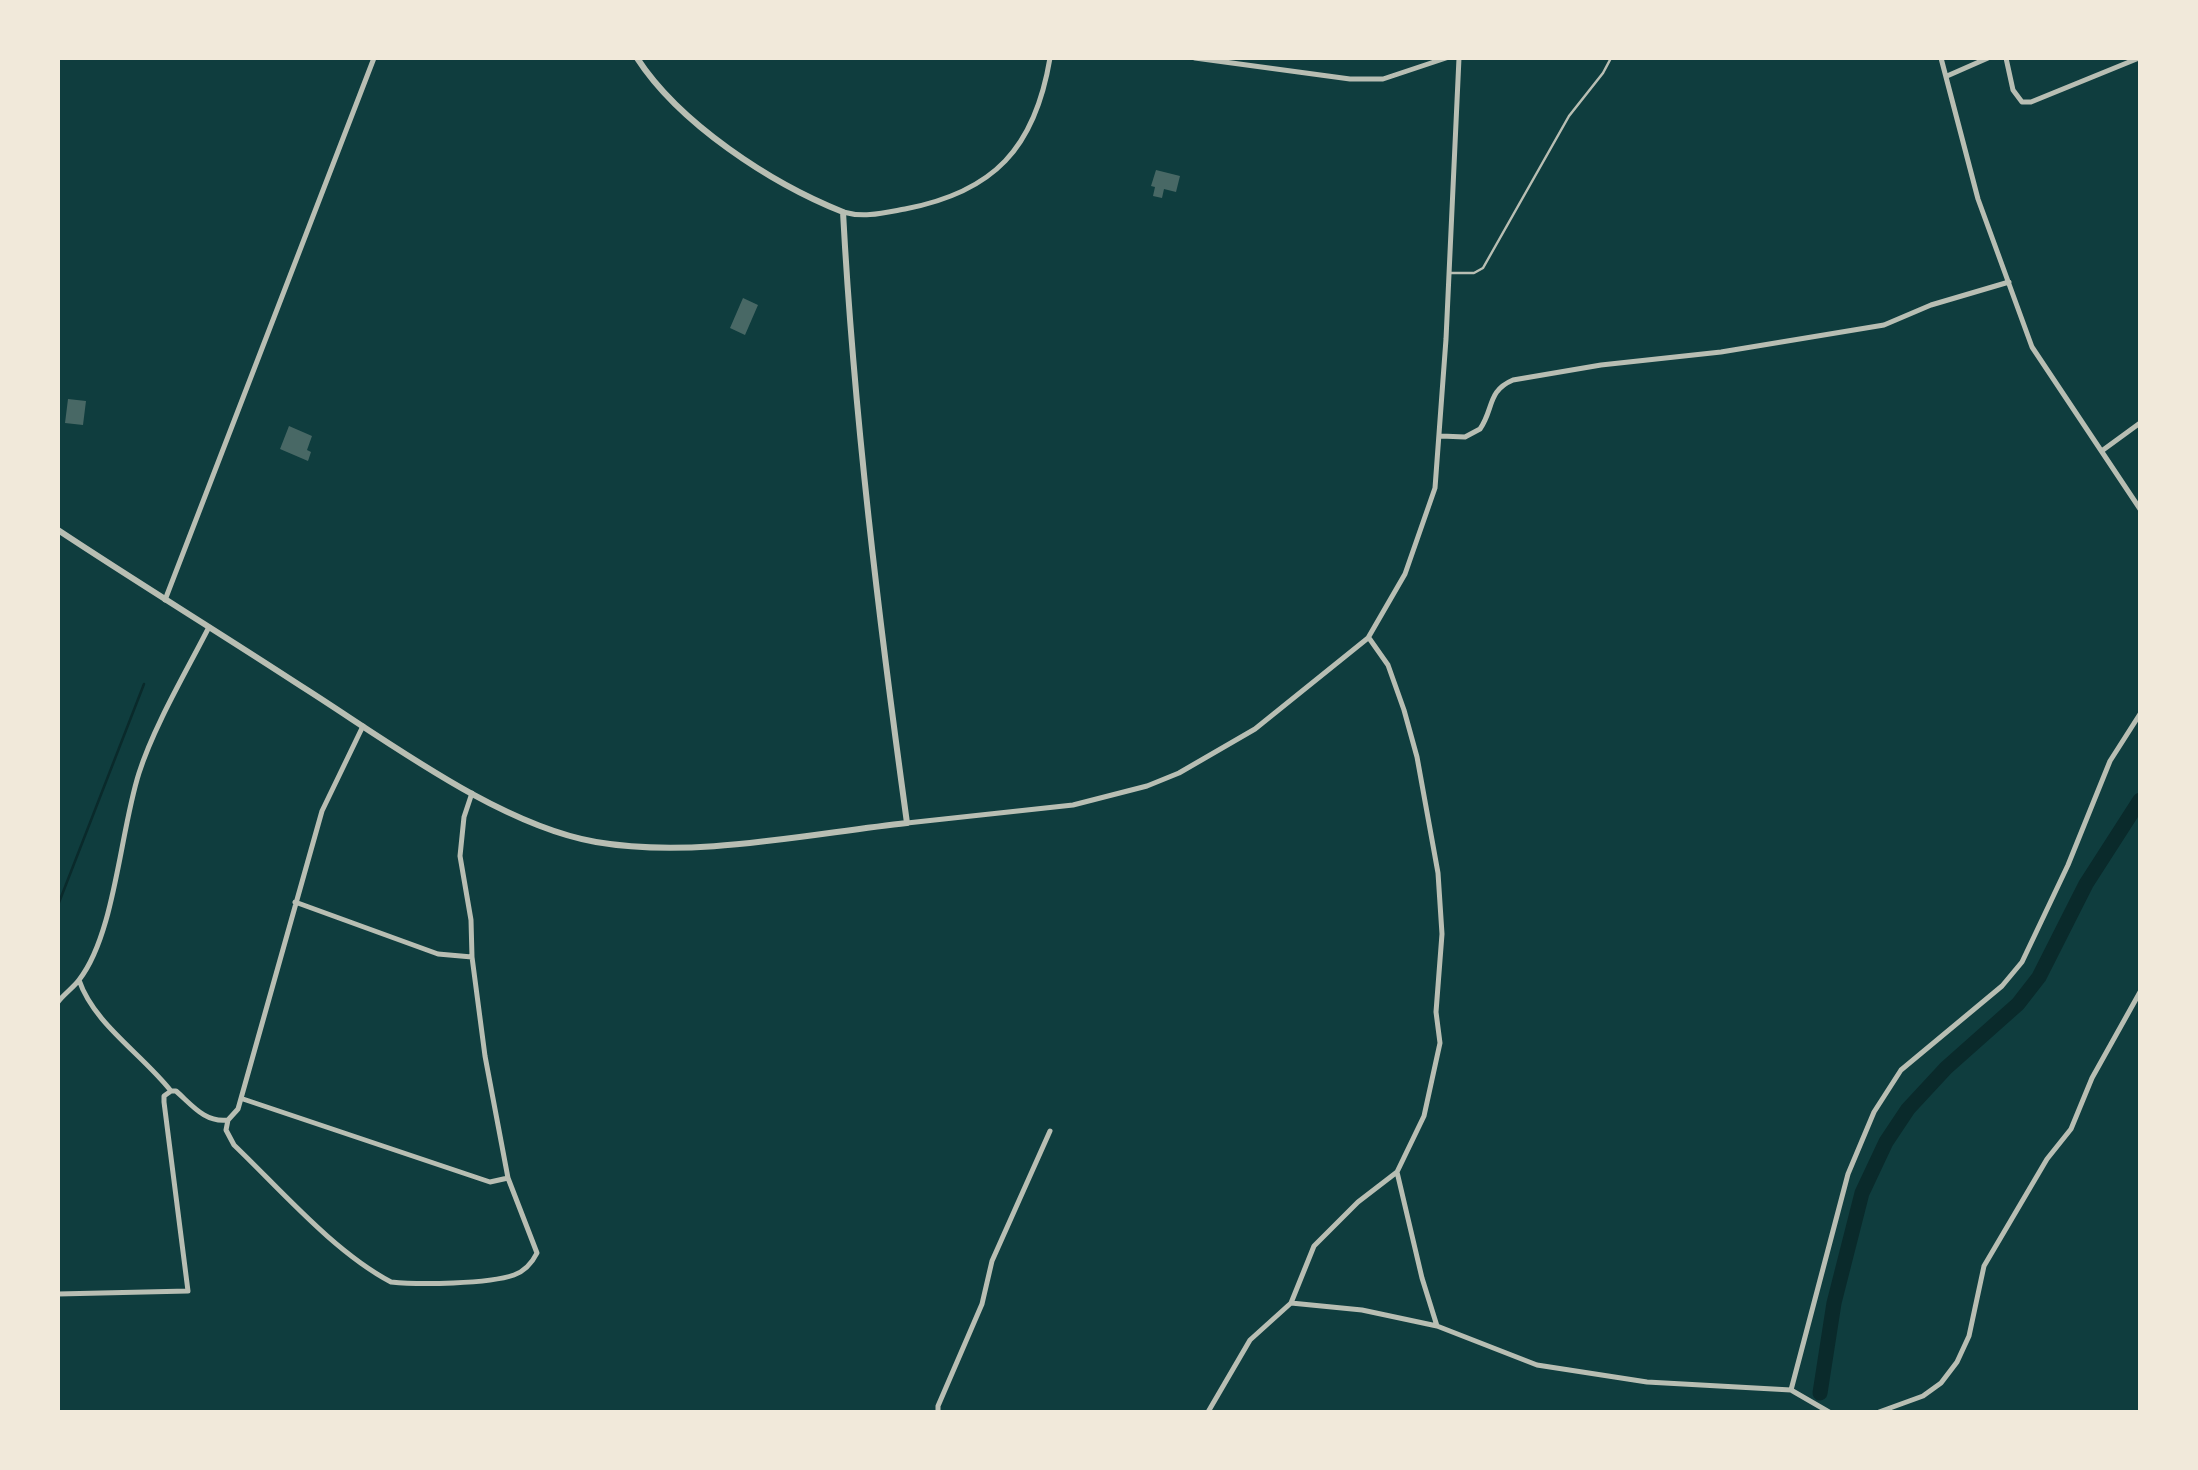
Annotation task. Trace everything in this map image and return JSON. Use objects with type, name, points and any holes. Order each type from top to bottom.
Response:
[{"type":"street","points":[[165,600],[374,58]]},
{"type":"street","points":[[636,58],[673,103],[706,134],[818,201],[863,216],[916,207],[965,191],[993,175],[1014,152],[1032,117],[1050,58]]},
{"type":"street","points":[[58,530],[361,729],[472,793],[570,837],[637,847],[708,846],[1072,804],[1147,786],[1255,729],[1368,638],[1405,574],[1435,488],[1439,436],[1459,58],[1447,58],[1383,79],[1350,79],[1196,58]]},
{"type":"street","points":[[1941,58],[1978,199],[2032,347],[2140,508]]},
{"type":"street","points":[[1947,76],[1988,58]]},
{"type":"street","points":[[2006,58],[2017,98],[2022,102],[2140,58]]},
{"type":"street","points":[[843,212],[860,439],[907,824]]},
{"type":"street","points":[[1439,436],[1465,437],[1480,430],[1495,392],[1513,380],[1884,325],[1930,305],[2008,282]]},
{"type":"street","points":[[2102,450],[2140,423]]},
{"type":"street","points":[[58,1002],[79,980],[93,954],[140,769],[207,629]]},
{"type":"street","points":[[1208,1412],[1250,1340],[1290,1303],[1314,1246],[1358,1202],[1396,1172],[1424,1116],[1440,1044],[1436,1012],[1442,934],[1438,873],[1417,758],[1388,665],[1368,638]]},
{"type":"street","points":[[1791,1390],[1848,1174],[1874,1112],[1901,1070],[2002,986],[2022,962],[2068,865],[2110,761],[2140,714]]},
{"type":"street","points":[[361,729],[322,811],[242,1099],[226,1130],[234,1145],[321,1229],[376,1275],[391,1282],[512,1276],[528,1266],[537,1253],[508,1178],[472,957],[460,835],[472,793]]},
{"type":"street","points":[[295,902],[438,954],[472,957]]},
{"type":"street","points":[[79,980],[96,1014],[149,1063],[172,1091],[205,1117],[218,1122],[228,1120]]},
{"type":"street","points":[[1879,1412],[1922,1396],[1941,1383],[1957,1362],[1969,1336],[1984,1266],[2047,1159],[2072,1129],[2092,1078],[2140,992]]},
{"type":"street","points":[[58,1294],[188,1291],[164,1102],[164,1096],[172,1091]]},
{"type":"street","points":[[242,1099],[490,1182],[508,1178]]},
{"type":"street","points":[[938,1412],[982,1304],[992,1261],[1050,1131]]},
{"type":"street","points":[[1396,1172],[1437,1326]]},
{"type":"street","points":[[1290,1303],[1362,1310],[1437,1326],[1537,1364],[1646,1382],[1791,1390],[1828,1412]]},
{"type":"lane","points":[[1448,273],[1474,274],[1483,268],[1569,116],[1611,58]]},
{"type":"building","points":[[1156,170],[1180,176],[1176,192],[1164,189],[1162,198],[1153,196],[1155,187],[1151,186]]},
{"type":"building","points":[[743,298],[758,305],[745,335],[730,328]]},
{"type":"building","points":[[68,399],[86,401],[83,425],[65,423]]},
{"type":"building","points":[[289,426],[312,436],[308,461],[280,449]]},
{"type":"waterway","points":[[58,905],[144,684]]},
{"type":"waterway","points":[[1820,1393],[1834,1303],[1862,1193],[1886,1142],[1908,1109],[1946,1068],[2018,1004],[2039,977],[2086,884],[2140,800]]}]
